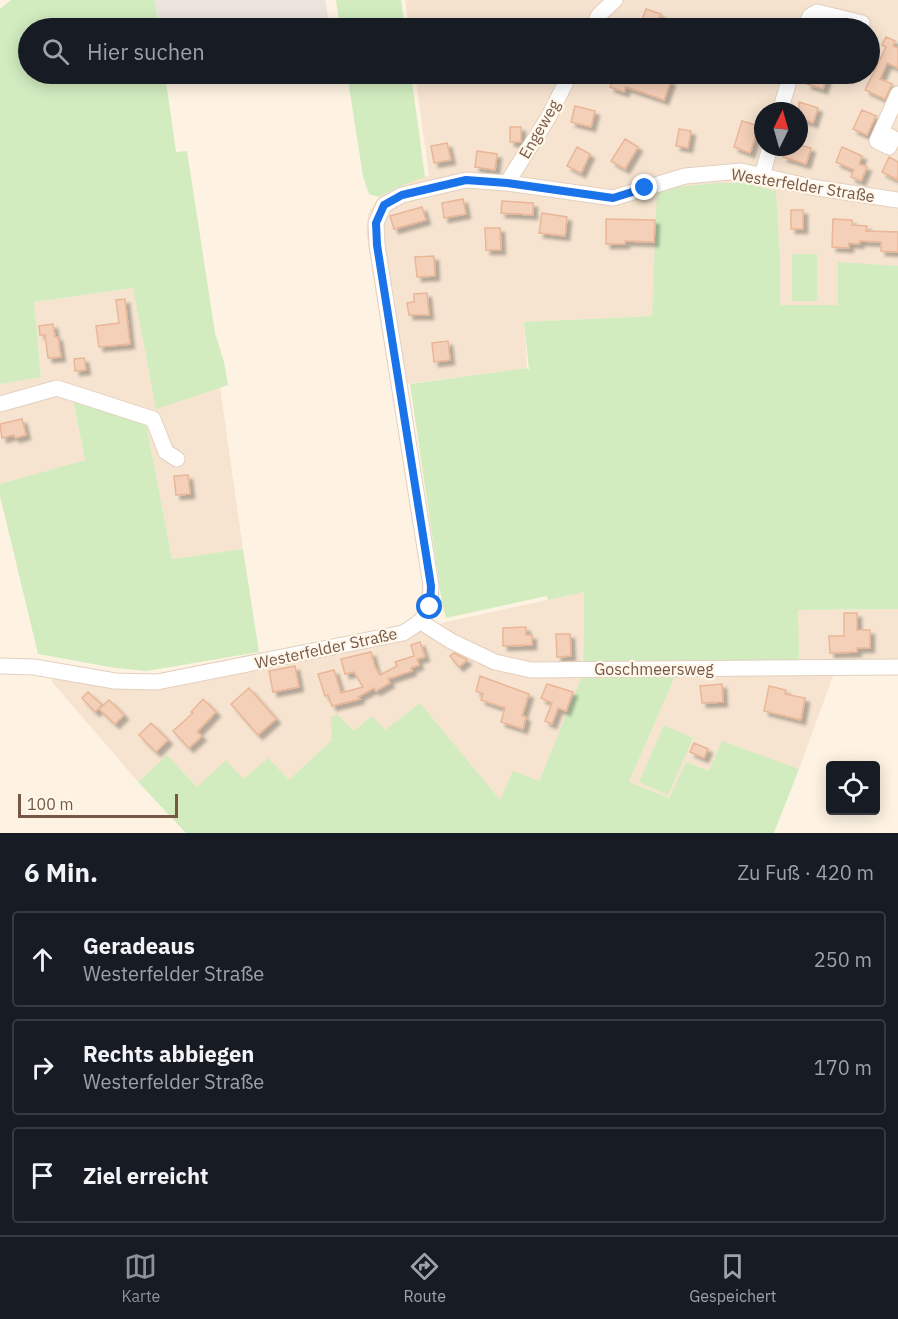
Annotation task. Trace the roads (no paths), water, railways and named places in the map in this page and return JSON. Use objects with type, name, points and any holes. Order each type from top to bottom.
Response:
[{"type":"street","points":[[597,18],[615,0]]},
{"type":"street","points":[[809,18],[817,12],[842,18]]},
{"type":"street","name":"Engeweg","points":[[507,183],[548,118],[565,84]]},
{"type":"street","points":[[783,102],[788,84]]},
{"type":"street","points":[[882,132],[898,94]]},
{"type":"street","points":[[762,176],[768,156]]},
{"type":"street","name":"Westerfelder Straße","points":[[0,666],[34,667],[115,681],[157,682],[403,633],[421,622],[430,607],[431,586],[377,245],[376,223],[384,205],[402,195],[466,180],[507,183],[613,198],[685,176],[741,171],[811,187],[898,200]]},
{"type":"street","points":[[0,404],[57,388],[153,419],[166,452],[177,459]]},
{"type":"street","name":"Goschmeersweg","points":[[421,622],[452,641],[495,662],[531,670],[898,667]]}]
